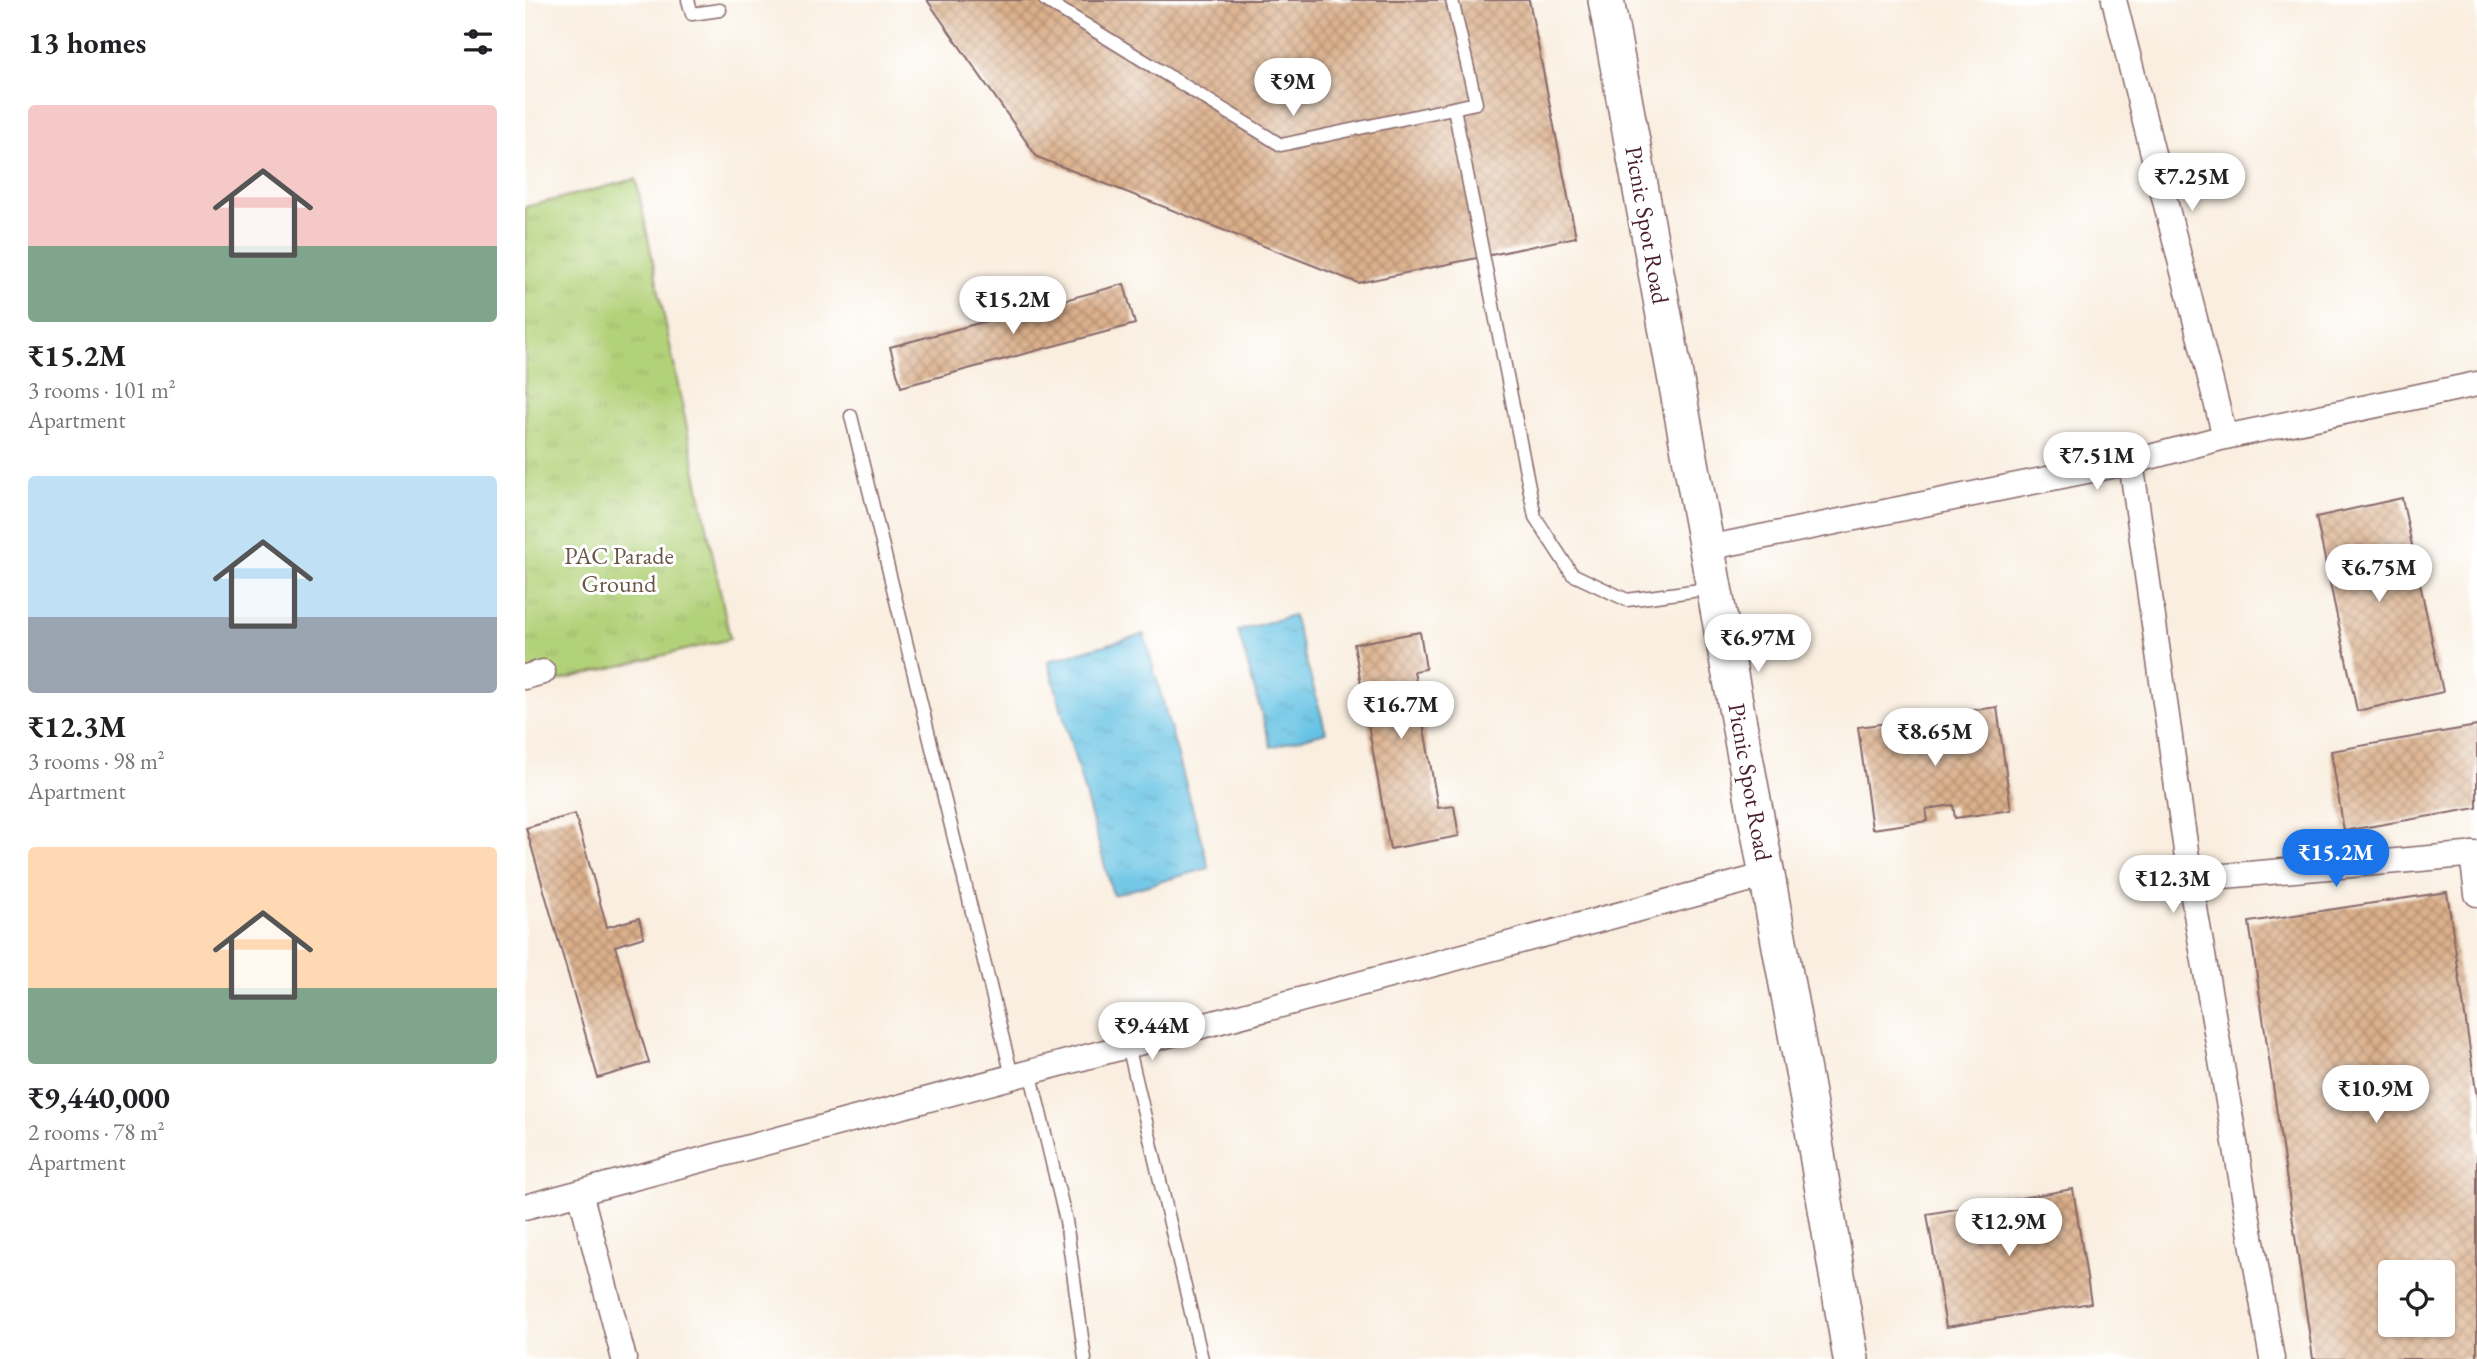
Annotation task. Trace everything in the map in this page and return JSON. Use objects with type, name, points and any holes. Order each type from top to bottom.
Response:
[{"type":"street","name":"Picnic Spot Road","points":[[1606,0],[1767,875],[1851,1359]]},
{"type":"street","points":[[2114,0],[2225,437]]},
{"type":"street","points":[[1707,548],[2131,462],[2225,437],[2477,384]]},
{"type":"street","points":[[2131,462],[2190,879],[2272,1359]]},
{"type":"street","points":[[2190,879],[2474,854],[2477,894]]},
{"type":"street","points":[[525,1207],[1767,875]]},
{"type":"street","points":[[580,1192],[624,1359]]},
{"type":"lane","points":[[688,0],[692,14],[720,10]]},
{"type":"lane","points":[[1045,0],[1281,145],[1476,103],[1452,0]]},
{"type":"lane","points":[[1454,108],[1535,517],[1572,574],[1627,600],[1714,588]]},
{"type":"lane","points":[[851,416],[1021,1073],[1066,1221],[1085,1359]]},
{"type":"lane","points":[[1128,1045],[1202,1359]]},
{"type":"green space","name":"PAC Parade Ground","points":[[636,179],[730,639],[525,689],[525,207]]},
{"type":"water","points":[[1293,615],[1326,732],[1271,747],[1238,631]]},
{"type":"water","points":[[1144,634],[1209,868],[1113,895],[1048,661]]},
{"type":"building","points":[[927,0],[1529,0],[1576,237],[1358,283],[1037,157]]},
{"type":"building","points":[[1124,284],[1135,324],[901,387],[890,347]]},
{"type":"building","points":[[2402,498],[2443,692],[2357,711],[2316,517]]},
{"type":"building","points":[[1420,632],[1426,669],[1414,671],[1438,808],[1454,806],[1459,836],[1390,849],[1354,644]]},
{"type":"building","points":[[1997,707],[2011,810],[1955,818],[1953,805],[1926,809],[1928,821],[1872,829],[1858,727],[1924,718],[1926,735],[1947,732],[1945,714]]},
{"type":"building","points":[[2477,726],[2477,808],[2344,831],[2331,751]]},
{"type":"building","points":[[575,814],[607,927],[639,918],[644,937],[615,946],[649,1063],[598,1078],[526,828]]},
{"type":"building","points":[[2447,892],[2477,1098],[2477,1359],[2313,1359],[2249,922]]},
{"type":"building","points":[[2073,1189],[2091,1303],[1946,1327],[1927,1214]]}]
